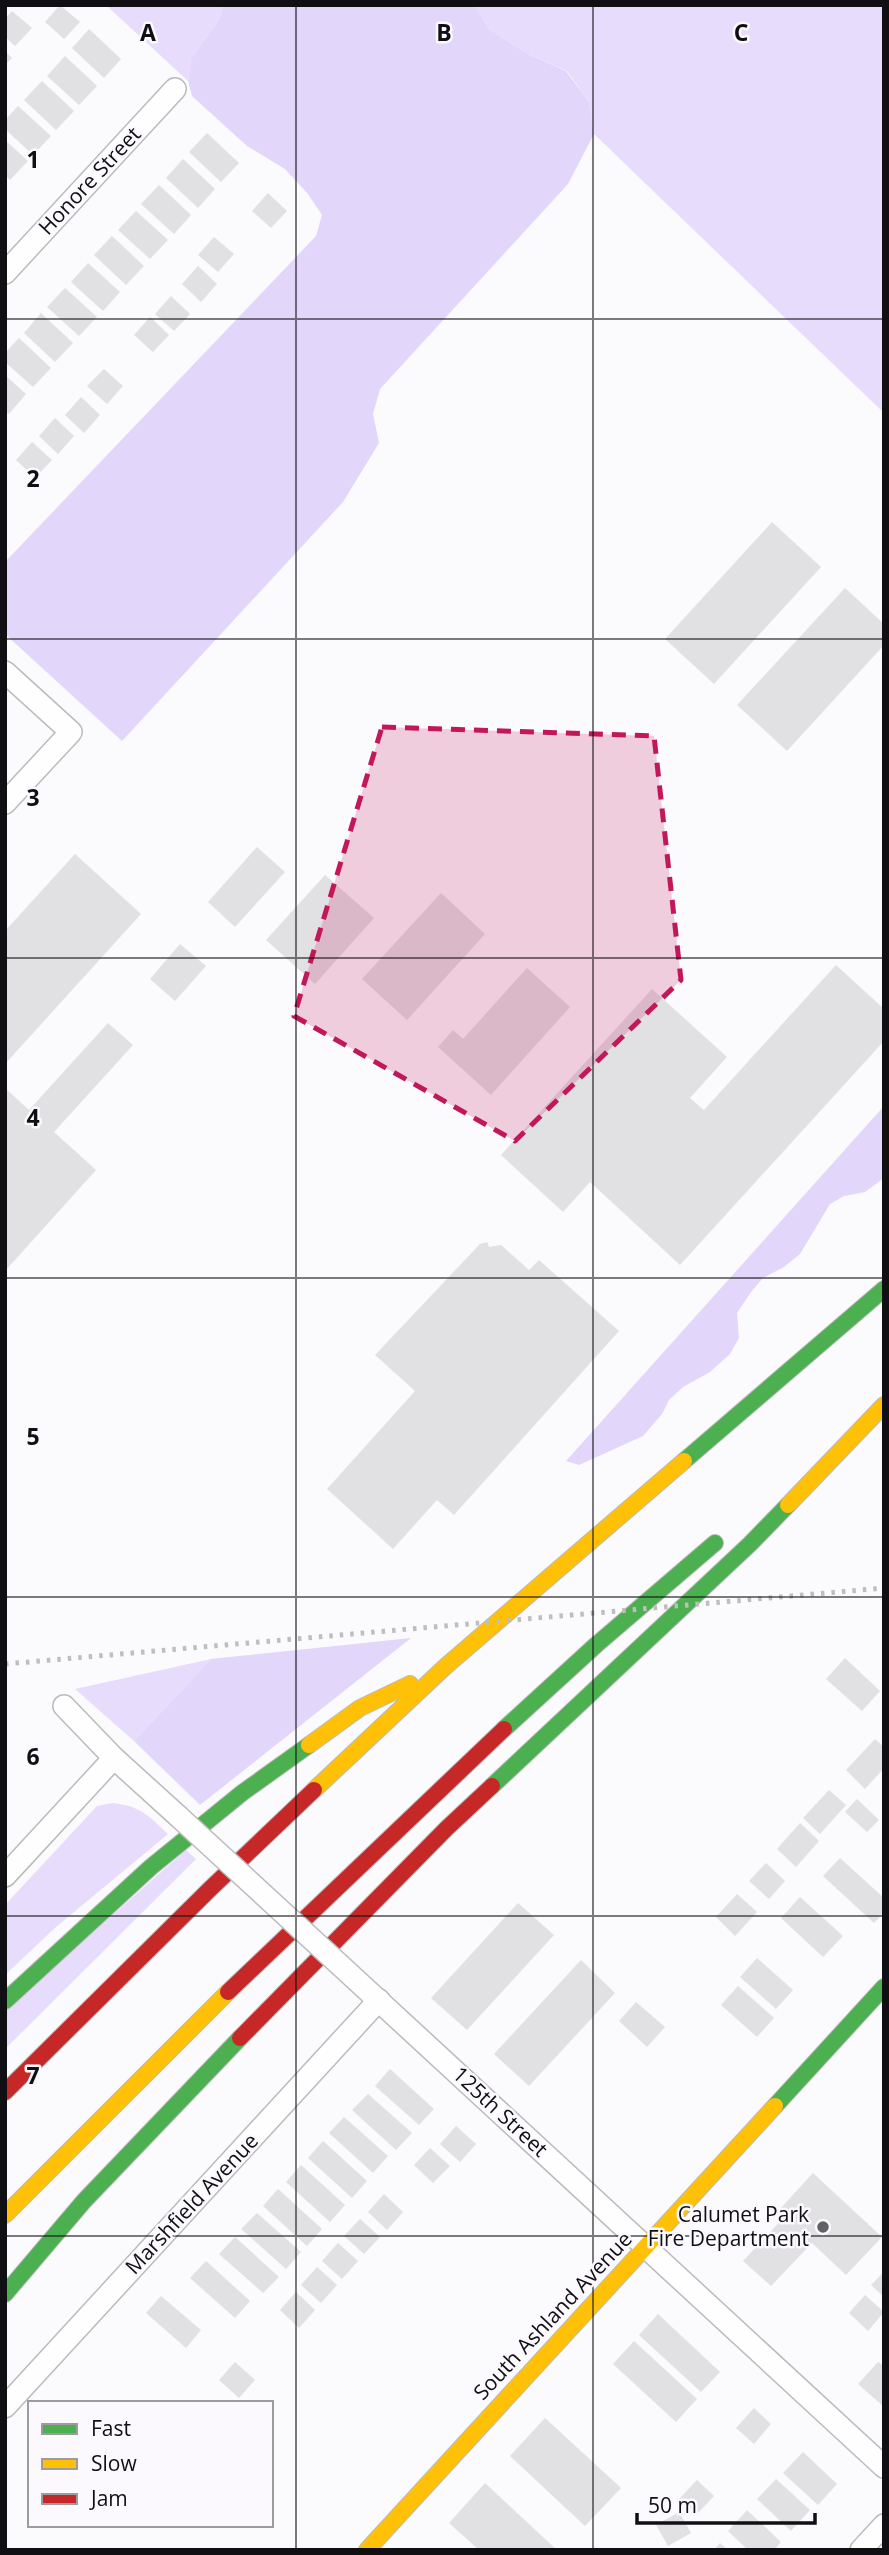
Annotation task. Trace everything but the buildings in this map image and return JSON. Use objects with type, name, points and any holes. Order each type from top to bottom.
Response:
[{"type":"main road","points":[[5,2092],[210,1889],[446,1666],[884,1289]]},
{"type":"main road","points":[[790,1479],[884,1398]]},
{"type":"main road","points":[[5,2294],[84,2200],[447,1828],[750,1544],[884,1405]]},
{"type":"main road","points":[[5,2215],[113,2105],[349,1877],[580,1659],[727,1533]]},
{"type":"main road","points":[[5,2001],[151,1867],[242,1793],[360,1708],[446,1666]]},
{"type":"main road","name":"South Ashland Avenue","points":[[367,2550],[884,1987]]},
{"type":"street","name":"Honore Street","points":[[5,273],[175,89]]},
{"type":"street","points":[[5,672],[71,732],[5,803]]},
{"type":"street","name":"125th Street","points":[[64,1706],[114,1758],[884,2467]]},
{"type":"street","points":[[5,1876],[114,1758]]},
{"type":"street","name":"Marshfield Avenue","points":[[5,2407],[379,2000]]},
{"type":"street","points":[[861,2550],[884,2525]]},
{"type":"highlighted area","points":[[382,727],[654,736],[681,980],[515,1141],[294,1016]]},
{"type":"shaded area","points":[[106,5],[223,5],[220,18],[191,59],[188,81]]},
{"type":"shaded area","points":[[223,5],[475,5],[488,28],[526,53],[566,71],[589,102],[594,134],[568,184],[380,389],[373,414],[379,443],[343,502],[122,741],[5,634],[5,562],[316,236],[322,215],[308,194],[285,169],[247,146],[192,96],[188,81],[191,59],[220,18]]},
{"type":"shaded area","points":[[475,5],[884,5],[884,413],[594,134],[589,102],[567,71],[526,53],[488,28]]},
{"type":"shaded area","points":[[884,1106],[884,1178],[865,1192],[844,1196],[830,1204],[800,1254],[784,1267],[763,1278],[737,1313],[739,1338],[730,1354],[710,1372],[683,1387],[669,1400],[662,1414],[643,1436],[579,1465],[566,1461]]},
{"type":"shaded area","points":[[411,1638],[200,1805],[134,1741],[211,1659]]},
{"type":"shaded area","points":[[211,1659],[134,1741],[75,1689]]},
{"type":"shaded area","points":[[112,1803],[137,1809],[168,1834],[56,1927],[5,1975],[5,1905],[97,1806]]},
{"type":"shaded area","points":[[186,1850],[196,1859],[5,2049],[5,2010]]},
{"type":"railway","points":[[5,1664],[884,1588]]},
{"type":"traffic: fast","points":[[684,1461],[884,1289]]},
{"type":"traffic: fast","points":[[492,1786],[750,1544],[788,1505]]},
{"type":"traffic: fast","points":[[504,1729],[596,1645],[715,1543]]},
{"type":"traffic: fast","points":[[5,2001],[151,1867],[242,1793],[309,1745]]},
{"type":"traffic: fast","points":[[775,2106],[884,1987]]},
{"type":"traffic: fast","points":[[5,2294],[84,2201],[240,2038]]},
{"type":"traffic: slow","points":[[788,1505],[884,1405]]},
{"type":"traffic: slow","points":[[314,1790],[446,1666],[684,1461]]},
{"type":"traffic: slow","points":[[309,1745],[360,1708],[410,1684]]},
{"type":"traffic: slow","points":[[5,2215],[228,1992]]},
{"type":"traffic: slow","points":[[367,2550],[775,2106]]},
{"type":"traffic: jam","points":[[228,1992],[504,1729]]},
{"type":"traffic: jam","points":[[240,2038],[447,1828],[492,1786]]},
{"type":"traffic: jam","points":[[5,2092],[314,1790]]},
{"type":"place","name":"Calumet Park Fire Department","points":[[823,2227]]}]
